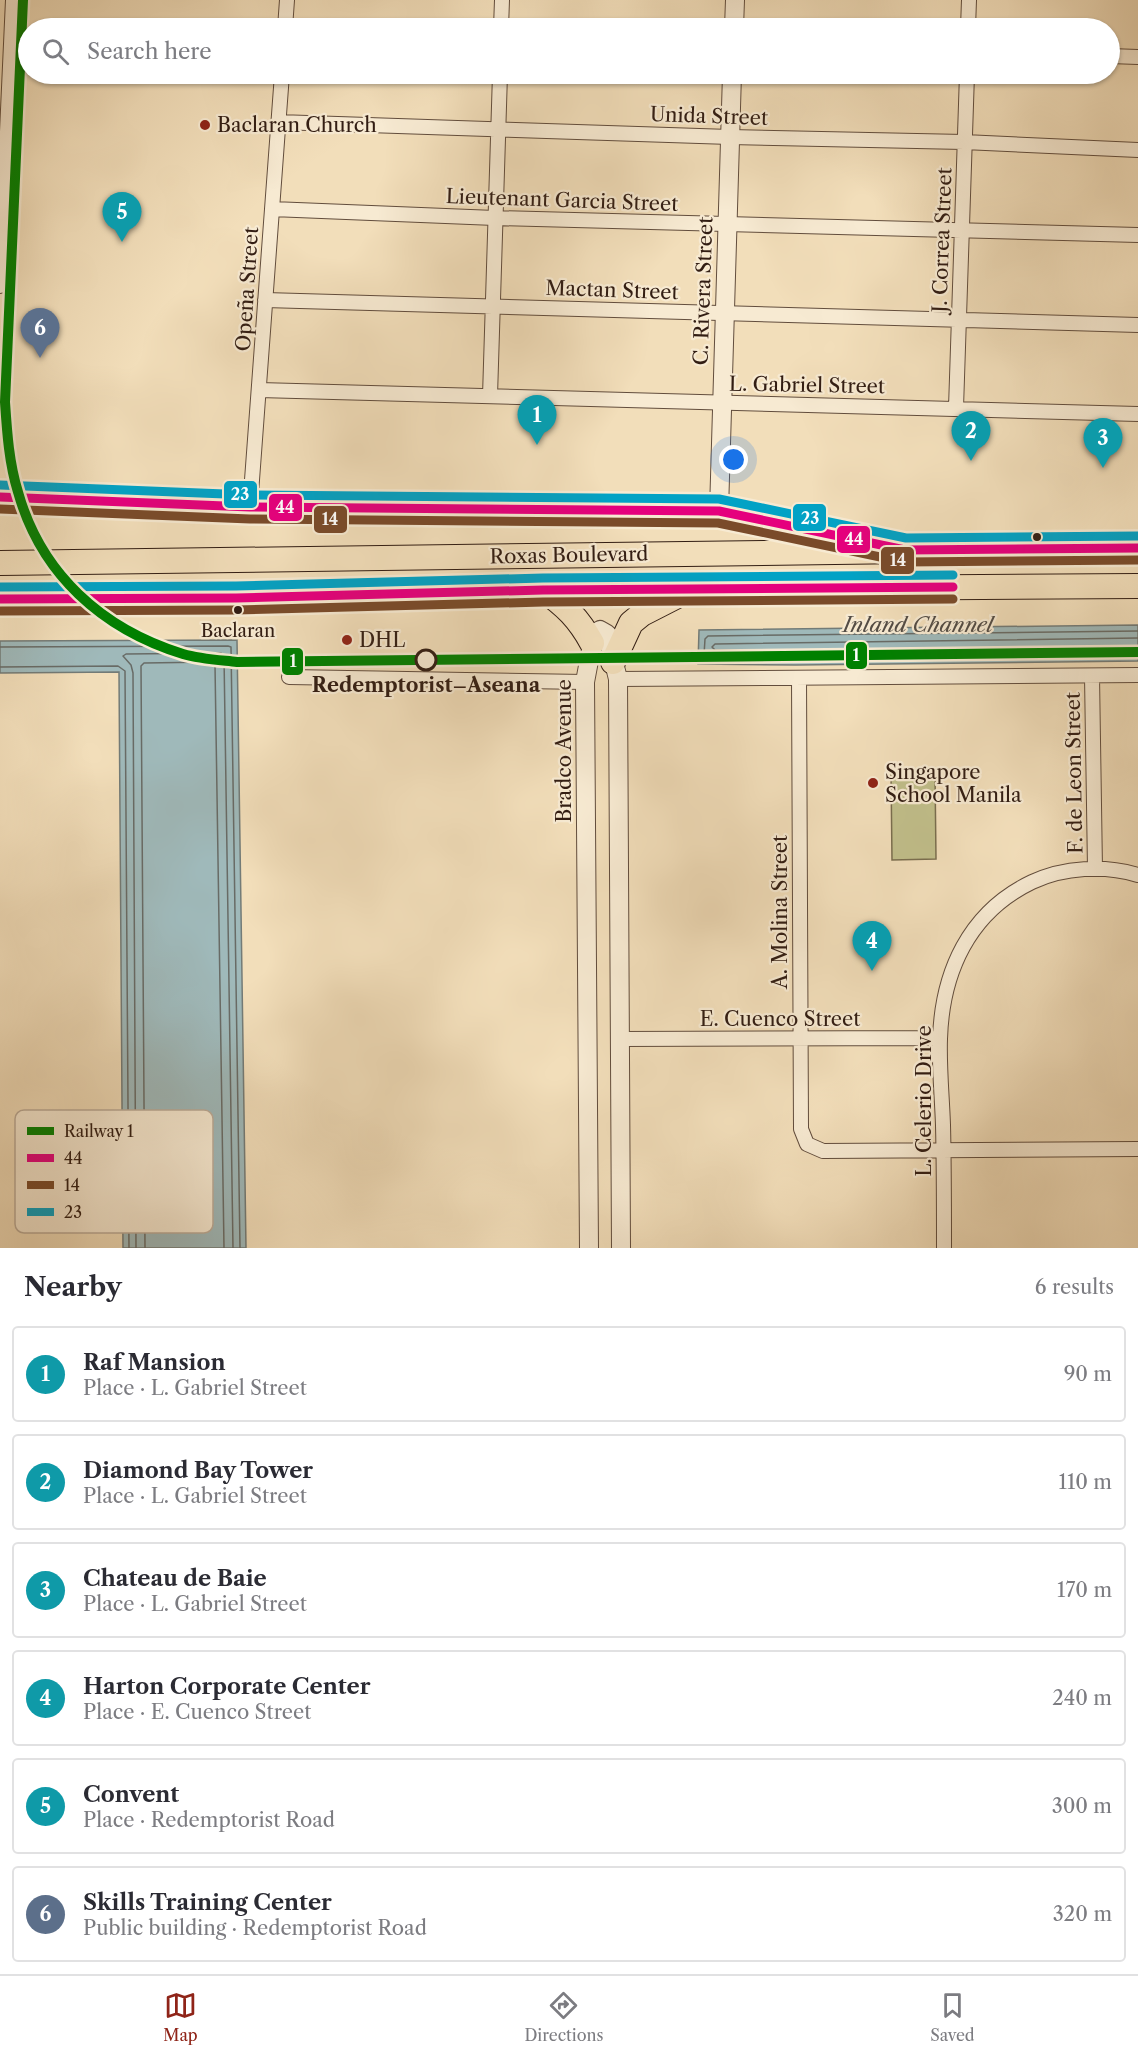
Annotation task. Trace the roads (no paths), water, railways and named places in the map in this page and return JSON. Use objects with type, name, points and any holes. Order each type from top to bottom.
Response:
[{"type":"highway","name":"Roxas Boulevard","points":[[0,563],[1138,548]]},
{"type":"highway","name":"Roxas Boulevard","points":[[0,599],[236,598],[543,590],[1138,586]]},
{"type":"highway","points":[[616,671],[631,623],[642,614],[692,589]]},
{"type":"highway","points":[[543,590],[564,604],[592,642]]},
{"type":"street","points":[[0,286],[14,0]]},
{"type":"street","points":[[286,18],[287,0]]},
{"type":"street","points":[[501,18],[502,0]]},
{"type":"street","points":[[734,18],[735,0]]},
{"type":"street","points":[[968,18],[969,0]]},
{"type":"street","points":[[1120,56],[1138,57]]},
{"type":"street","name":"Opeña Street","points":[[250,507],[281,84]]},
{"type":"street","points":[[490,396],[500,84]]},
{"type":"street","name":"C. Rivera Street","points":[[719,511],[732,84]]},
{"type":"street","name":"J. Correa Street","points":[[956,408],[967,84]]},
{"type":"street","name":"Unida Street","points":[[278,122],[730,137],[964,142],[1138,150]]},
{"type":"street","name":"Lieutenant Garcia Street","points":[[272,209],[728,225],[1138,235]]},
{"type":"street","name":"Mactan Street","points":[[265,300],[1138,325]]},
{"type":"street","name":"L. Gabriel Street","points":[[259,390],[1138,414]]},
{"type":"street","points":[[0,497],[250,507],[719,511],[905,550]]},
{"type":"street","points":[[592,642],[596,631],[602,630],[606,633],[616,671],[621,1248]]},
{"type":"street","name":"Bradco Avenue","points":[[589,1248],[585,682],[592,642]]},
{"type":"street","points":[[616,671],[799,678],[1138,675]]},
{"type":"street","name":"F. de Leon Street","points":[[1092,676],[1095,869]]},
{"type":"street","points":[[289,677],[585,682]]},
{"type":"street","name":"A. Molina Street","points":[[799,678],[802,1136],[808,1144],[823,1151],[943,1151]]},
{"type":"street","name":"L. Celerio Drive","points":[[944,1248],[940,1038],[944,1001],[961,948],[979,923],[997,904],[1019,888],[1044,876],[1070,870],[1095,869],[1138,875]]},
{"type":"street","name":"E. Cuenco Street","points":[[620,1039],[940,1038]]},
{"type":"street","points":[[943,1151],[1138,1149]]},
{"type":"street","points":[[589,1208],[597,1222],[597,1241],[603,1248]]},
{"type":"street","points":[[611,1248],[617,1242],[620,1224]]},
{"type":"water","points":[[1138,625],[1138,661],[698,664],[699,630]]},
{"type":"water","points":[[237,640],[246,1248],[123,1248],[123,1233],[213,1233],[213,1110],[122,1110],[119,672],[0,673],[0,641]]},
{"type":"rail line","name":"1","points":[[22,18],[23,0]]},
{"type":"rail line","name":"1","points":[[19,84],[5,402],[10,459],[28,521],[42,548],[59,573],[79,594],[126,630],[183,654],[237,662],[1138,652]]},
{"type":"place","name":"Baclaran Church","points":[[205,125]]},
{"type":"place","name":"Convent","points":[[122,242]]},
{"type":"place","name":"Skills Training Center","points":[[40,358]]},
{"type":"place","name":"Raf Mansion","points":[[537,445]]},
{"type":"place","name":"Diamond Bay Tower","points":[[971,461]]},
{"type":"place","name":"Chateau de Baie","points":[[1103,468]]},
{"type":"place","name":"Baclaran","points":[[238,610]]},
{"type":"place","name":"DHL","points":[[347,640]]},
{"type":"place","name":"Redemptorist–Aseana","points":[[426,660]]},
{"type":"place","name":"Singapore School Manila","points":[[873,783]]},
{"type":"place","name":"Harton Corporate Center","points":[[872,971]]},
{"type":"water label","name":"Inland Channel","points":[[918,625]]}]
